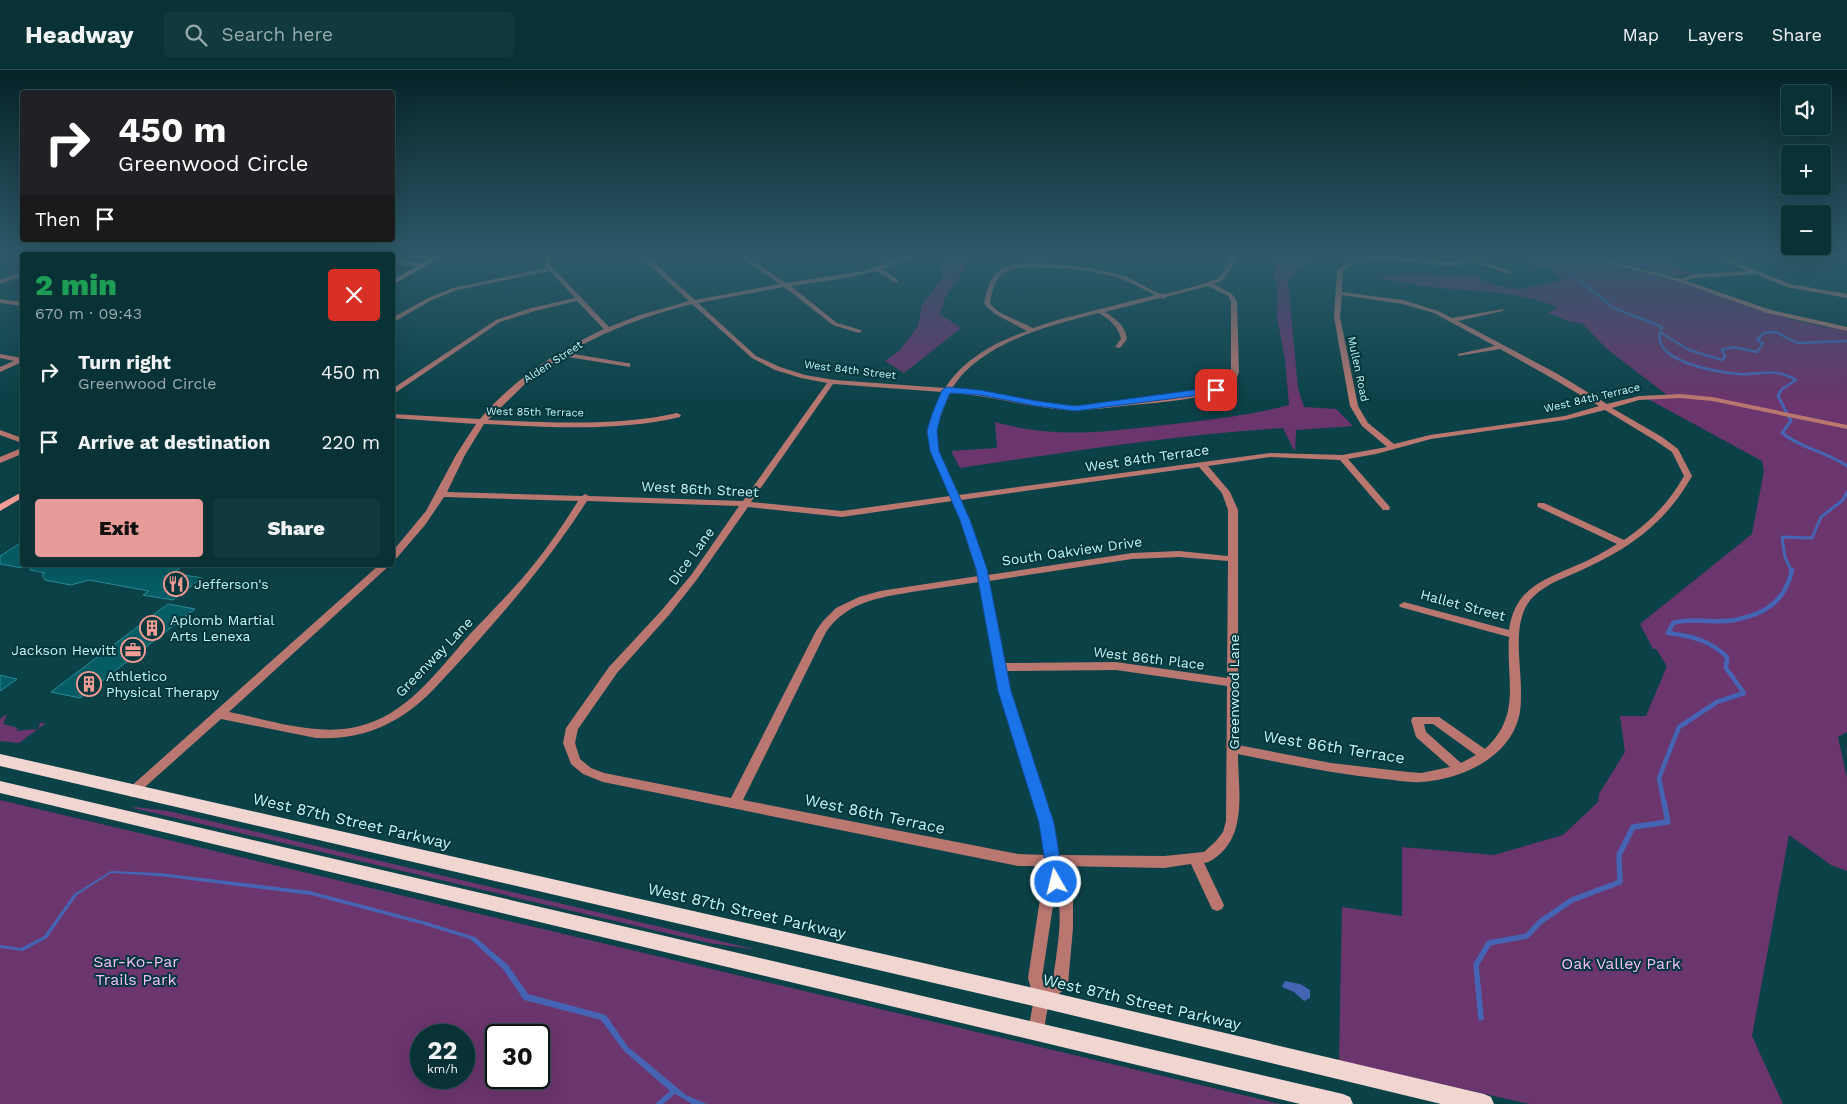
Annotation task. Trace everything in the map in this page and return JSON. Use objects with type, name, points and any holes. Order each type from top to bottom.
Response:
[{"type":"main road","points":[[0,508],[20,496]]},
{"type":"main road","name":"West 87th Street Parkway","points":[[0,760],[132,792],[1042,999],[1484,1104]]},
{"type":"main road","points":[[0,787],[1343,1104]]},
{"type":"street","points":[[395,319],[421,304]]},
{"type":"street","points":[[395,391],[493,324],[533,309],[554,304]]},
{"type":"street","points":[[583,304],[608,330]]},
{"type":"street","name":"Alden Street","points":[[395,555],[422,524],[442,494],[464,448],[482,422],[523,381],[560,354],[608,330],[656,312],[684,304]]},
{"type":"street","name":"West 84th Street","points":[[695,304],[764,363],[791,374],[832,381],[980,392],[1045,405],[1075,408],[1216,390],[1226,386],[1233,378],[1235,309],[1233,304]]},
{"type":"street","points":[[811,304],[836,324],[859,331]]},
{"type":"street","points":[[987,304],[997,313],[1031,330]]},
{"type":"street","points":[[1042,999],[1060,984],[1066,928],[1066,901],[1056,882],[1047,823],[1037,789],[1014,727],[984,578],[956,498],[935,451],[932,431],[936,414],[947,390],[966,366],[983,354],[1005,341],[1031,330],[1133,304]]},
{"type":"street","name":"Mullen Road","points":[[1338,304],[1337,317],[1354,406],[1365,424],[1392,448]]},
{"type":"street","name":"Hallet Street","points":[[1410,304],[1436,312],[1453,320],[1606,407],[1675,451],[1688,476],[1664,513],[1625,544],[1601,558],[1544,583],[1528,596],[1515,616],[1516,688],[1512,722],[1500,743],[1485,756]]},
{"type":"street","points":[[1746,304],[1768,312],[1847,329]]},
{"type":"street","points":[[1453,320],[1501,310]]},
{"type":"street","points":[[1101,312],[1117,322],[1123,331],[1124,339],[1118,346]]},
{"type":"street","points":[[1460,355],[1502,347]]},
{"type":"street","points":[[560,354],[627,365]]},
{"type":"street","points":[[0,356],[20,360]]},
{"type":"street","points":[[0,370],[20,361]]},
{"type":"street","name":"Dice Lane","points":[[569,743],[572,728],[613,670],[685,589],[832,381]]},
{"type":"street","name":"West 84th Terrace","points":[[956,498],[1270,455],[1342,458],[1392,448],[1430,437],[1565,418],[1640,398],[1680,396],[1721,401],[1847,427]]},
{"type":"street","name":"West 85th Terrace","points":[[395,416],[482,422],[642,423],[677,415]]},
{"type":"street","points":[[0,432],[20,440]]},
{"type":"street","points":[[0,460],[20,452]]},
{"type":"street","points":[[1342,458],[1386,508]]},
{"type":"street","name":"Greenwood Lane","points":[[1194,859],[1207,857],[1221,845],[1229,833],[1232,821],[1234,749],[1234,559],[1232,505],[1226,492],[1201,464]]},
{"type":"street","name":"West 86th Street","points":[[442,494],[586,497],[745,504],[842,514],[956,498]]},
{"type":"street","name":"Greenway Lane","points":[[219,714],[332,735],[353,732],[394,717],[410,706],[530,575],[559,538],[586,497]]},
{"type":"street","points":[[1541,505],[1625,544]]},
{"type":"street","name":"South Oakview Drive","points":[[735,803],[821,630],[837,612],[861,599],[880,594],[1132,556],[1179,554],[1234,559]]},
{"type":"street","points":[[132,792],[383,567]]},
{"type":"street","name":"Hallet Street","points":[[1404,605],[1515,635]]},
{"type":"street","name":"West 86th Place","points":[[1001,667],[1116,666],[1233,683]]},
{"type":"street","points":[[1459,768],[1420,734],[1417,720],[1436,720],[1485,756]]},
{"type":"street","name":"West 86th Terrace","points":[[569,743],[576,761],[587,771],[595,774],[989,856],[1054,862],[1164,862],[1194,859]]},
{"type":"street","name":"West 86th Terrace","points":[[1234,749],[1372,774],[1424,778],[1459,768],[1485,756]]},
{"type":"street","points":[[1194,859],[1217,905]]},
{"type":"street","points":[[1036,1031],[1042,999],[1035,978],[1047,900],[1056,882]]},
{"type":"green space","points":[[943,304],[940,314],[961,328],[904,373],[885,361],[900,350],[918,326],[922,305]]},
{"type":"green space","points":[[1278,304],[1290,304],[1298,388],[1304,407],[1336,409],[1353,426],[1296,430],[1295,452],[1283,428],[1081,450],[960,468],[951,451],[997,448],[995,422],[1038,431],[1100,432],[1227,417],[1289,405],[1285,359],[1277,317]]},
{"type":"green space","name":"Oak Valley Park","points":[[1549,304],[1744,304],[1779,316],[1847,330],[1847,732],[1838,737],[1847,778],[1847,871],[1831,865],[1789,835],[1752,1036],[1783,1104],[1529,1104],[1339,1061],[1342,907],[1402,916],[1402,847],[1494,855],[1563,835],[1598,802],[1599,794],[1625,752],[1620,716],[1646,716],[1667,666],[1656,649],[1653,649],[1640,624],[1752,534],[1764,471],[1762,461],[1648,399],[1671,398],[1607,349],[1582,323],[1571,322],[1548,313],[1557,307]]},
{"type":"green space","points":[[7,714],[3,724],[18,728],[16,731],[38,729],[19,743],[0,741],[0,719]]},
{"type":"green space","points":[[40,723],[46,723],[38,729]]},
{"type":"green space","name":"Sar-Ko-Par Trails Park","points":[[0,800],[1280,1104],[0,1104]]},
{"type":"green space","points":[[133,808],[168,811],[758,950],[709,943]]},
{"type":"water","points":[[111,871],[160,873],[310,891],[475,937],[508,965],[528,994],[606,1015],[628,1047],[686,1095],[707,1104],[692,1104],[670,1091],[624,1051],[601,1020],[524,1000],[503,969],[470,939],[311,895],[158,876],[111,873],[77,895],[47,938],[23,951],[0,948],[0,945],[21,948],[44,936],[74,894]]},
{"type":"water","points":[[1285,981],[1300,984],[1310,990],[1310,998],[1304,1001],[1294,992],[1282,987]]},
{"type":"building","points":[[20,543],[20,567],[22,568],[0,564],[0,556]]},
{"type":"building","points":[[31,567],[181,567],[173,573],[202,578],[173,600],[143,595],[149,591],[89,580],[71,585],[45,580],[42,575],[45,573],[30,570]]},
{"type":"building","points":[[168,604],[195,609],[80,698],[51,692]]},
{"type":"building","points":[[0,675],[7,677],[17,679],[0,691]]},
{"type":"waterway","points":[[1609,304],[1614,308],[1662,327],[1661,333]]},
{"type":"waterway","points":[[1661,333],[1689,350],[1722,360],[1725,357],[1722,350],[1733,347],[1757,352],[1763,343],[1757,340],[1764,333],[1776,332],[1797,343],[1847,341]]},
{"type":"waterway","points":[[1661,333],[1660,339],[1664,348],[1673,356],[1686,363],[1715,371],[1739,374],[1778,373],[1796,380],[1782,389],[1779,394]]},
{"type":"waterway","points":[[1779,394],[1778,396],[1791,421],[1782,433],[1798,443],[1847,466]]},
{"type":"waterway","points":[[1792,571],[1785,557],[1782,537],[1812,538],[1821,517],[1843,500],[1847,492]]},
{"type":"waterway","points":[[1664,803],[1659,778],[1679,727],[1717,702],[1744,693],[1726,668],[1727,657],[1714,646],[1700,640],[1668,633],[1673,623],[1681,621],[1727,621],[1756,614],[1772,605],[1779,598],[1789,581],[1792,571]]},
{"type":"waterway","points":[[1481,1018],[1476,965],[1489,943],[1527,936],[1540,922],[1572,900],[1620,882],[1619,855],[1633,827],[1668,822],[1664,802]]},
{"type":"waterway","points":[[659,1104],[674,1091]]},
{"type":"place","name":"Jefferson's","points":[[176,584]]},
{"type":"place","name":"Aplomb Martial Arts Lenexa","points":[[152,628]]},
{"type":"place","name":"Jackson Hewitt","points":[[133,650]]},
{"type":"place","name":"Athletico Physical Therapy","points":[[89,684]]},
{"type":"route","points":[[1056,882],[1047,823],[1037,789],[1014,727],[1005,691],[991,608],[982,569],[965,520],[935,451],[932,431],[936,414],[947,390],[980,392],[1062,408],[1081,408],[1216,390]]}]
